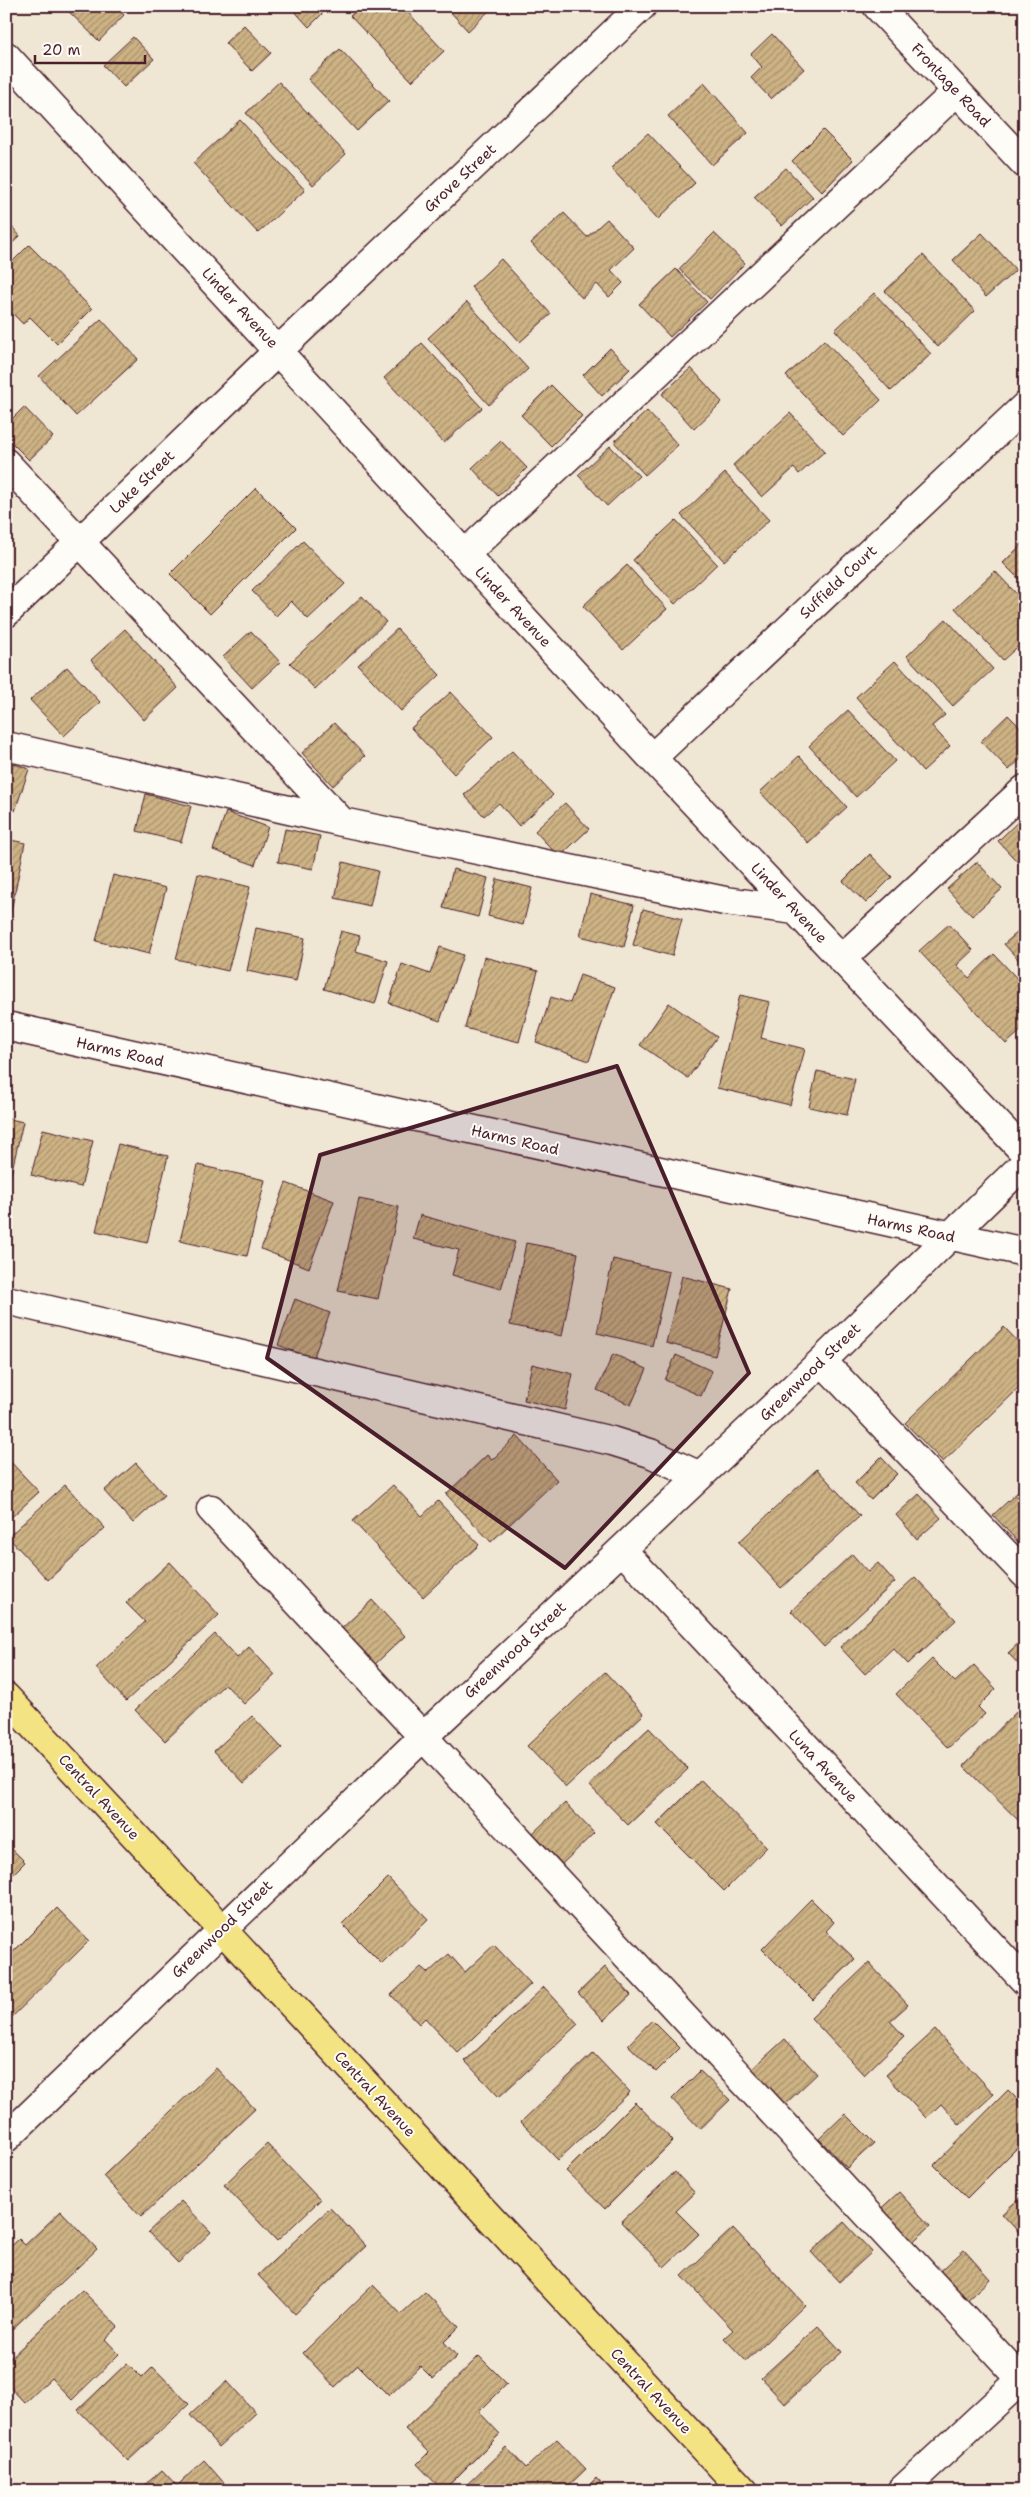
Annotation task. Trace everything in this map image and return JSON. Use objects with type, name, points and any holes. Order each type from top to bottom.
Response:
[{"type":"main road","name":"Central Avenue","points":[[6,1697],[744,2491]]},
{"type":"street","name":"Grove Street","points":[[278,350],[642,6]]},
{"type":"street","name":"Frontage Road","points":[[877,6],[1025,164]]},
{"type":"street","name":"Linder Avenue","points":[[6,56],[652,758],[1025,1153]]},
{"type":"street","points":[[464,554],[957,91]]},
{"type":"street","name":"Lake Street","points":[[6,613],[278,350]]},
{"type":"street","name":"Suffield Court","points":[[652,758],[1025,406]]},
{"type":"street","points":[[6,463],[342,822]]},
{"type":"street","points":[[6,746],[342,822],[725,901],[794,910]]},
{"type":"street","points":[[841,959],[1025,789]]},
{"type":"street","name":"Harms Road","points":[[6,1026],[949,1237],[1025,1252]]},
{"type":"street","name":"Greenwood Street","points":[[6,2138],[423,1737],[822,1361],[1025,1164]]},
{"type":"street","points":[[6,1300],[612,1442],[650,1453],[700,1476]]},
{"type":"street","points":[[822,1361],[1025,1574]]},
{"type":"street","points":[[211,1509],[1023,2378],[901,2491]]},
{"type":"street","name":"Luna Avenue","points":[[622,1550],[1025,1981]]},
{"type":"highlighted area","points":[[617,1066],[749,1373],[565,1568],[267,1358],[320,1155]]},
{"type":"building","points":[[63,6],[114,6],[124,15],[99,41]]},
{"type":"building","points":[[290,6],[326,6],[328,8],[309,27]]},
{"type":"building","points":[[361,6],[367,6],[376,16],[386,6],[402,6],[444,51],[412,81],[350,16]]},
{"type":"building","points":[[445,6],[494,6],[468,31]]},
{"type":"building","points":[[244,25],[271,53],[252,71],[225,43]]},
{"type":"building","points":[[772,34],[804,69],[771,99],[751,78],[762,67],[751,54]]},
{"type":"building","points":[[133,37],[154,59],[124,87],[103,65]]},
{"type":"building","points":[[340,49],[389,101],[357,131],[308,79]]},
{"type":"building","points":[[279,82],[346,154],[313,185],[246,113]]},
{"type":"building","points":[[704,83],[748,133],[712,165],[668,116]]},
{"type":"building","points":[[240,120],[305,190],[258,233],[193,163]]},
{"type":"building","points":[[823,130],[853,160],[822,192],[792,161]]},
{"type":"building","points":[[648,133],[695,183],[658,219],[611,168]]},
{"type":"building","points":[[786,168],[813,197],[782,226],[754,197]]},
{"type":"building","points":[[564,213],[587,237],[607,219],[634,248],[611,270],[623,283],[609,297],[597,284],[582,298],[531,243]]},
{"type":"building","points":[[6,220],[20,236],[6,249]]},
{"type":"building","points":[[714,233],[745,263],[710,299],[679,269]]},
{"type":"building","points":[[982,233],[1016,270],[986,297],[953,260]]},
{"type":"building","points":[[29,245],[92,309],[57,344],[30,317],[23,324],[6,307],[6,268]]},
{"type":"building","points":[[923,255],[975,311],[938,347],[885,291]]},
{"type":"building","points":[[501,259],[551,314],[520,342],[471,287]]},
{"type":"building","points":[[676,269],[707,302],[670,337],[639,304]]},
{"type":"building","points":[[874,293],[931,354],[891,391],[835,330]]},
{"type":"building","points":[[467,302],[528,369],[489,405],[428,338]]},
{"type":"building","points":[[101,319],[138,359],[76,416],[39,376]]},
{"type":"building","points":[[824,340],[881,400],[843,436],[786,376]]},
{"type":"building","points":[[422,343],[482,408],[444,443],[384,378]]},
{"type":"building","points":[[610,348],[630,369],[602,396],[583,375]]},
{"type":"building","points":[[691,368],[722,402],[694,429],[662,394]]},
{"type":"building","points":[[551,385],[582,416],[551,446],[521,415]]},
{"type":"building","points":[[24,407],[53,437],[29,460],[6,437],[6,425]]},
{"type":"building","points":[[647,411],[678,445],[645,475],[614,442]]},
{"type":"building","points":[[790,413],[825,451],[799,474],[794,468],[762,497],[733,465]]},
{"type":"building","points":[[501,441],[527,468],[498,496],[472,468]]},
{"type":"building","points":[[610,446],[639,476],[607,506],[578,475]]},
{"type":"building","points":[[725,473],[769,520],[724,561],[681,515]]},
{"type":"building","points":[[256,488],[296,528],[210,614],[170,574]]},
{"type":"building","points":[[676,520],[717,564],[675,604],[633,560]]},
{"type":"building","points":[[303,541],[345,584],[308,619],[291,601],[276,616],[252,591]]},
{"type":"building","points":[[1025,541],[1025,585],[1003,563]]},
{"type":"building","points":[[627,565],[667,609],[623,650],[583,606]]},
{"type":"building","points":[[995,571],[1025,603],[1025,640],[1003,660],[955,608]]},
{"type":"building","points":[[362,596],[386,622],[315,689],[290,663]]},
{"type":"building","points":[[946,619],[993,669],[953,706],[907,656]]},
{"type":"building","points":[[125,629],[178,688],[144,720],[91,660]]},
{"type":"building","points":[[397,629],[440,675],[401,711],[358,665]]},
{"type":"building","points":[[251,631],[280,662],[252,688],[223,657]]},
{"type":"building","points":[[895,661],[945,715],[932,726],[950,746],[923,771],[856,697]]},
{"type":"building","points":[[67,667],[100,702],[64,736],[30,700]]},
{"type":"building","points":[[451,692],[493,737],[454,774],[411,728]]},
{"type":"building","points":[[848,710],[895,761],[856,797],[809,746]]},
{"type":"building","points":[[1008,715],[1025,732],[1025,755],[1009,770],[981,741]]},
{"type":"building","points":[[334,723],[365,756],[333,786],[302,753]]},
{"type":"building","points":[[512,751],[553,795],[519,826],[499,803],[484,816],[464,795]]},
{"type":"building","points":[[799,756],[847,807],[808,843],[760,792]]},
{"type":"building","points":[[6,761],[29,769],[15,811],[6,808]]},
{"type":"building","points":[[146,794],[191,806],[181,842],[137,831]]},
{"type":"building","points":[[565,803],[589,829],[559,857],[535,831]]},
{"type":"building","points":[[226,812],[268,827],[255,865],[213,850]]},
{"type":"building","points":[[1025,815],[1025,870],[998,841]]},
{"type":"building","points":[[285,829],[320,836],[313,869],[278,862]]},
{"type":"building","points":[[6,839],[25,843],[9,921],[6,921]]},
{"type":"building","points":[[870,854],[892,877],[866,903],[843,881]]},
{"type":"building","points":[[343,862],[378,871],[370,906],[335,898]]},
{"type":"building","points":[[977,862],[1002,889],[972,916],[947,889]]},
{"type":"building","points":[[453,869],[488,878],[478,917],[443,908]]},
{"type":"building","points":[[198,874],[250,887],[228,971],[176,959]]},
{"type":"building","points":[[113,875],[166,888],[149,954],[96,941]]},
{"type":"building","points":[[497,879],[532,888],[523,925],[488,916]]},
{"type":"building","points":[[590,894],[634,905],[624,947],[580,936]]},
{"type":"building","points":[[643,909],[682,919],[672,956],[633,945]]},
{"type":"building","points":[[949,924],[973,950],[957,965],[969,978],[994,954],[1025,987],[1025,1027],[1006,1044],[919,951]]},
{"type":"building","points":[[1025,926],[1025,967],[1004,944]]},
{"type":"building","points":[[256,928],[305,938],[296,981],[247,971]]},
{"type":"building","points":[[341,931],[360,936],[356,951],[388,961],[375,1004],[324,989]]},
{"type":"building","points":[[440,947],[463,955],[440,1021],[389,1003],[402,964],[430,974]]},
{"type":"building","points":[[484,957],[538,971],[519,1042],[465,1028]]},
{"type":"building","points":[[580,975],[615,987],[589,1061],[536,1042],[551,997],[570,1003]]},
{"type":"building","points":[[740,995],[770,1002],[761,1038],[805,1049],[790,1105],[717,1088]]},
{"type":"building","points":[[669,1003],[717,1037],[688,1078],[640,1045]]},
{"type":"building","points":[[817,1071],[855,1079],[847,1115],[809,1107]]},
{"type":"building","points":[[6,1118],[23,1122],[9,1183],[6,1182]]},
{"type":"building","points":[[43,1129],[93,1141],[81,1187],[31,1175]]},
{"type":"building","points":[[118,1144],[168,1156],[147,1243],[96,1231]]},
{"type":"building","points":[[198,1165],[265,1180],[247,1256],[180,1241]]},
{"type":"building","points":[[286,1183],[334,1201],[309,1268],[261,1249]]},
{"type":"building","points":[[359,1199],[399,1207],[378,1299],[338,1291]]},
{"type":"building","points":[[420,1215],[515,1242],[501,1289],[452,1275],[459,1250],[413,1239]]},
{"type":"building","points":[[526,1243],[578,1253],[562,1336],[510,1325]]},
{"type":"building","points":[[613,1259],[669,1272],[652,1346],[597,1333]]},
{"type":"building","points":[[682,1276],[732,1289],[715,1356],[666,1343]]},
{"type":"building","points":[[295,1299],[330,1313],[313,1359],[278,1345]]},
{"type":"building","points":[[1004,1327],[1025,1349],[1025,1382],[943,1462],[905,1423]]},
{"type":"building","points":[[613,1354],[647,1369],[631,1405],[597,1390]]},
{"type":"building","points":[[676,1355],[712,1371],[701,1396],[665,1380]]},
{"type":"building","points":[[532,1364],[573,1374],[565,1410],[524,1400]]},
{"type":"building","points":[[517,1436],[557,1480],[491,1542],[446,1494],[487,1455],[492,1460]]},
{"type":"building","points":[[6,1457],[39,1492],[6,1522]]},
{"type":"building","points":[[881,1457],[897,1474],[871,1500],[855,1483]]},
{"type":"building","points":[[136,1463],[164,1495],[133,1523],[104,1491]]},
{"type":"building","points":[[817,1469],[860,1516],[781,1588],[739,1542]]},
{"type":"building","points":[[65,1485],[105,1528],[48,1580],[8,1537]]},
{"type":"building","points":[[393,1485],[422,1516],[438,1501],[479,1545],[423,1597],[353,1521]]},
{"type":"building","points":[[1021,1489],[1025,1493],[1025,1536],[1018,1542],[993,1515]]},
{"type":"building","points":[[919,1494],[941,1518],[917,1539],[896,1515]]},
{"type":"building","points":[[852,1554],[868,1572],[878,1563],[895,1582],[824,1647],[791,1611]]},
{"type":"building","points":[[170,1562],[219,1615],[126,1701],[96,1668],[145,1622],[126,1603]]},
{"type":"building","points":[[915,1577],[956,1620],[908,1664],[893,1648],[865,1674],[840,1647]]},
{"type":"building","points":[[372,1600],[405,1636],[373,1666],[340,1630]]},
{"type":"building","points":[[215,1634],[237,1658],[249,1647],[275,1675],[244,1704],[225,1684],[165,1741],[135,1710]]},
{"type":"building","points":[[1025,1637],[1025,1671],[1008,1653]]},
{"type":"building","points":[[932,1659],[955,1682],[974,1665],[996,1689],[978,1707],[985,1714],[948,1748],[896,1694]]},
{"type":"building","points":[[605,1672],[644,1714],[566,1787],[527,1746]]},
{"type":"building","points":[[1020,1708],[1025,1712],[1025,1827],[963,1766]]},
{"type":"building","points":[[252,1716],[282,1748],[244,1783],[214,1751]]},
{"type":"building","points":[[649,1728],[688,1769],[628,1825],[589,1785]]},
{"type":"building","points":[[701,1780],[767,1847],[724,1891],[657,1824]]},
{"type":"building","points":[[565,1803],[594,1833],[562,1864],[533,1833]]},
{"type":"building","points":[[6,1843],[25,1862],[6,1881]]},
{"type":"building","points":[[388,1878],[428,1919],[382,1964],[342,1924]]},
{"type":"building","points":[[811,1899],[834,1922],[826,1931],[855,1959],[813,2000],[762,1949]]},
{"type":"building","points":[[57,1908],[89,1941],[6,2023],[6,1959]]},
{"type":"building","points":[[494,1945],[531,1984],[458,2053],[425,2018],[419,2024],[391,1995],[421,1967],[428,1973],[449,1954],[465,1972]]},
{"type":"building","points":[[869,1963],[908,2005],[890,2021],[904,2036],[864,2075],[811,2018]]},
{"type":"building","points":[[605,1967],[631,1995],[604,2020],[578,1993]]},
{"type":"building","points":[[544,1987],[578,2024],[499,2097],[465,2061]]},
{"type":"building","points":[[652,2020],[680,2048],[656,2072],[628,2045]]},
{"type":"building","points":[[935,2030],[994,2094],[960,2125],[941,2104],[926,2118],[886,2075]]},
{"type":"building","points":[[785,2039],[817,2074],[783,2106],[751,2070]]},
{"type":"building","points":[[593,2053],[630,2092],[558,2160],[521,2122]]},
{"type":"building","points":[[216,2068],[255,2109],[141,2217],[103,2176]]},
{"type":"building","points":[[700,2071],[730,2100],[700,2129],[672,2099]]},
{"type":"building","points":[[1008,2090],[1025,2107],[1025,2140],[967,2198],[934,2165]]},
{"type":"building","points":[[635,2102],[673,2141],[605,2209],[566,2171]]},
{"type":"building","points":[[845,2114],[874,2143],[847,2168],[819,2139]]},
{"type":"building","points":[[267,2144],[320,2200],[277,2241],[224,2185]]},
{"type":"building","points":[[675,2172],[695,2193],[676,2211],[699,2234],[664,2267],[621,2222]]},
{"type":"building","points":[[899,2192],[930,2226],[906,2248],[875,2214]]},
{"type":"building","points":[[1025,2193],[1025,2239],[1002,2214]]},
{"type":"building","points":[[181,2201],[211,2232],[178,2263],[148,2232]]},
{"type":"building","points":[[330,2208],[366,2246],[295,2314],[258,2275]]},
{"type":"building","points":[[61,2211],[97,2249],[6,2335],[6,2251],[19,2239],[25,2245]]},
{"type":"building","points":[[844,2222],[872,2252],[839,2282],[811,2252]]},
{"type":"building","points":[[733,2228],[805,2305],[746,2361],[724,2338],[733,2330],[682,2276]]},
{"type":"building","points":[[964,2250],[990,2279],[963,2304],[936,2275]]},
{"type":"building","points":[[373,2285],[401,2314],[425,2292],[459,2327],[444,2342],[457,2356],[433,2379],[420,2366],[389,2396],[358,2365],[335,2387],[303,2353]]},
{"type":"building","points":[[82,2290],[118,2327],[105,2339],[119,2354],[72,2400],[51,2378],[25,2403],[6,2383],[6,2362]]},
{"type":"building","points":[[818,2326],[842,2352],[785,2404],[761,2378]]},
{"type":"building","points":[[479,2356],[507,2384],[479,2412],[500,2434],[443,2491],[417,2464],[429,2452],[405,2429]]},
{"type":"building","points":[[127,2363],[142,2378],[153,2367],[189,2404],[128,2461],[78,2410]]},
{"type":"building","points":[[227,2381],[256,2413],[219,2447],[190,2415]]},
{"type":"building","points":[[557,2439],[586,2469],[563,2491],[460,2491],[506,2447],[526,2468]]},
{"type":"building","points":[[204,2460],[224,2483],[216,2491],[138,2491],[162,2470],[177,2486]]},
{"type":"building","points":[[596,2478],[608,2491],[583,2491]]}]
